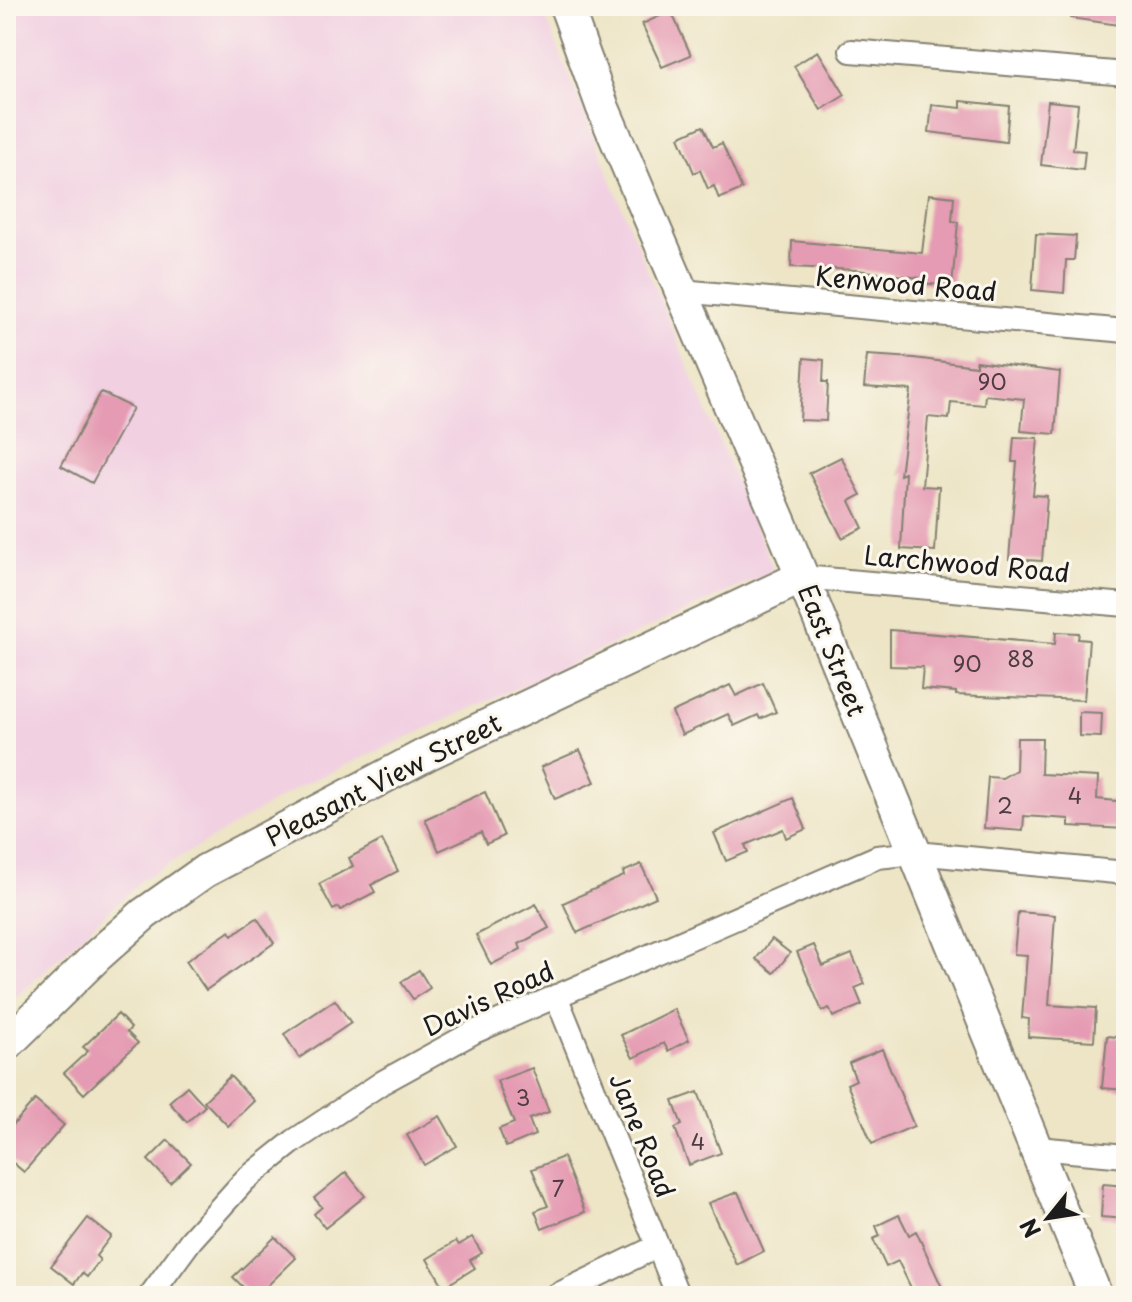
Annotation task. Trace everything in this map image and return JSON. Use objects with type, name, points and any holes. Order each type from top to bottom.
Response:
[{"type":"main road","name":"East Street","points":[[566,6],[603,108],[802,577],[1096,1296]]},
{"type":"main road","name":"Pleasant View Street","points":[[6,1045],[144,914],[205,871],[427,754],[802,577]]},
{"type":"street","points":[[851,51],[1126,74]]},
{"type":"street","name":"Kenwood Road","points":[[681,291],[1126,331]]},
{"type":"street","name":"Larchwood Road","points":[[802,577],[1126,605]]},
{"type":"street","name":"Davis Road","points":[[150,1296],[191,1240],[245,1180],[294,1141],[383,1082],[435,1053],[556,996],[877,857],[916,853],[1126,873]]},
{"type":"street","name":"Jane Road","points":[[556,996],[678,1296]]},
{"type":"street","points":[[1037,1148],[1126,1156]]},
{"type":"street","points":[[555,1296],[658,1246]]},
{"type":"shaded area","points":[[6,6],[541,6],[774,571],[300,786],[142,880],[6,1007]]},
{"type":"building","points":[[1070,6],[1126,6],[1126,26],[1070,18]]},
{"type":"building","points":[[671,11],[691,55],[662,67],[642,24]]},
{"type":"building","points":[[818,51],[845,95],[821,110],[794,66]]},
{"type":"building","points":[[961,101],[1009,106],[1006,142],[929,132],[932,105],[961,108]]},
{"type":"building","points":[[1048,101],[1078,104],[1073,150],[1085,151],[1083,170],[1041,165]]},
{"type":"building","points":[[703,126],[713,147],[722,143],[742,189],[719,199],[714,186],[708,189],[700,170],[694,173],[679,137]]},
{"type":"building","points":[[929,194],[954,197],[952,221],[958,222],[952,286],[920,283],[920,278],[857,270],[791,267],[792,241],[922,253]]},
{"type":"building","points":[[1036,234],[1076,236],[1074,260],[1066,260],[1064,293],[1032,290]]},
{"type":"building","points":[[867,355],[976,366],[976,361],[1060,372],[1055,434],[1021,431],[1024,399],[985,395],[984,405],[951,402],[949,419],[928,417],[922,486],[939,487],[935,551],[901,549],[905,473],[900,475],[911,390],[864,387]]},
{"type":"building","points":[[804,358],[824,360],[823,382],[828,382],[826,421],[800,420]]},
{"type":"building","points":[[101,392],[133,408],[92,483],[61,466]]},
{"type":"building","points":[[1014,437],[1038,438],[1033,495],[1047,496],[1042,561],[1009,559],[1017,462],[1012,462]]},
{"type":"building","points":[[841,457],[861,495],[850,501],[863,528],[842,538],[809,473]]},
{"type":"building","points":[[890,630],[1055,644],[1056,632],[1079,633],[1078,639],[1089,640],[1084,700],[956,695],[956,692],[921,689],[923,667],[890,666]]},
{"type":"building","points":[[763,683],[776,712],[760,719],[758,715],[734,726],[728,714],[682,735],[672,712],[730,685],[736,696]]},
{"type":"building","points":[[1079,712],[1102,713],[1101,737],[1079,736]]},
{"type":"building","points":[[1017,738],[1042,738],[1041,774],[1098,777],[1097,799],[1126,802],[1126,829],[1069,826],[1069,819],[1024,816],[1023,831],[984,828],[988,777],[1002,778],[1016,770]]},
{"type":"building","points":[[580,750],[595,782],[555,799],[541,767]]},
{"type":"building","points":[[485,792],[504,836],[486,844],[481,832],[439,851],[425,819]]},
{"type":"building","points":[[793,798],[806,829],[786,838],[783,829],[745,845],[748,852],[726,861],[714,833]]},
{"type":"building","points":[[382,840],[398,871],[371,885],[375,892],[341,910],[339,907],[333,910],[319,884],[353,866],[349,858]]},
{"type":"building","points":[[641,864],[656,897],[577,933],[563,903],[624,876],[623,872]]},
{"type":"building","points":[[536,904],[549,928],[519,944],[521,949],[491,965],[476,935]]},
{"type":"building","points":[[1018,912],[1055,915],[1049,1005],[1096,1008],[1094,1041],[1028,1037],[1029,1019],[1022,1018],[1027,955],[1014,954]]},
{"type":"building","points":[[257,918],[274,943],[206,990],[186,961],[230,931],[232,935]]},
{"type":"building","points":[[772,939],[790,953],[774,973],[756,959]]},
{"type":"building","points":[[814,945],[823,966],[852,954],[865,984],[855,988],[862,1005],[833,1017],[829,1008],[822,1011],[797,952]]},
{"type":"building","points":[[419,970],[430,988],[413,999],[401,982]]},
{"type":"building","points":[[335,1000],[351,1023],[299,1058],[284,1034]]},
{"type":"building","points":[[674,1009],[689,1040],[668,1051],[664,1043],[633,1058],[621,1035]]},
{"type":"building","points":[[118,1014],[131,1028],[127,1032],[138,1043],[84,1094],[64,1073],[88,1051],[83,1047]]},
{"type":"building","points":[[1107,1036],[1126,1038],[1126,1090],[1102,1088]]},
{"type":"building","points":[[882,1049],[914,1126],[872,1144],[847,1084],[856,1080],[849,1063]]},
{"type":"building","points":[[532,1068],[549,1112],[529,1119],[535,1135],[506,1147],[499,1129],[514,1123],[497,1081]]},
{"type":"building","points":[[230,1076],[254,1101],[228,1126],[204,1101]]},
{"type":"building","points":[[187,1086],[205,1106],[187,1122],[169,1102]]},
{"type":"building","points":[[698,1092],[721,1153],[689,1165],[675,1128],[682,1125],[673,1101]]},
{"type":"building","points":[[35,1100],[64,1125],[24,1172],[6,1157],[6,1133]]},
{"type":"building","points":[[440,1116],[457,1146],[424,1165],[407,1135]]},
{"type":"building","points":[[168,1140],[191,1163],[170,1183],[148,1160]]},
{"type":"building","points":[[563,1157],[585,1212],[542,1229],[535,1211],[548,1206],[532,1169]]},
{"type":"building","points":[[346,1172],[365,1196],[325,1228],[314,1214],[322,1207],[314,1198]]},
{"type":"building","points":[[1103,1184],[1126,1186],[1126,1219],[1101,1217]]},
{"type":"building","points":[[738,1192],[764,1251],[737,1265],[708,1203]]},
{"type":"building","points":[[899,1215],[909,1235],[916,1231],[946,1296],[915,1296],[898,1261],[886,1267],[873,1239],[880,1236],[876,1226]]},
{"type":"building","points":[[88,1218],[111,1236],[96,1256],[100,1260],[87,1277],[82,1273],[74,1284],[51,1266]]},
{"type":"building","points":[[275,1237],[296,1258],[257,1296],[252,1296],[233,1277]]},
{"type":"building","points":[[472,1237],[482,1253],[470,1260],[475,1268],[444,1287],[427,1259],[456,1241],[459,1245]]}]
